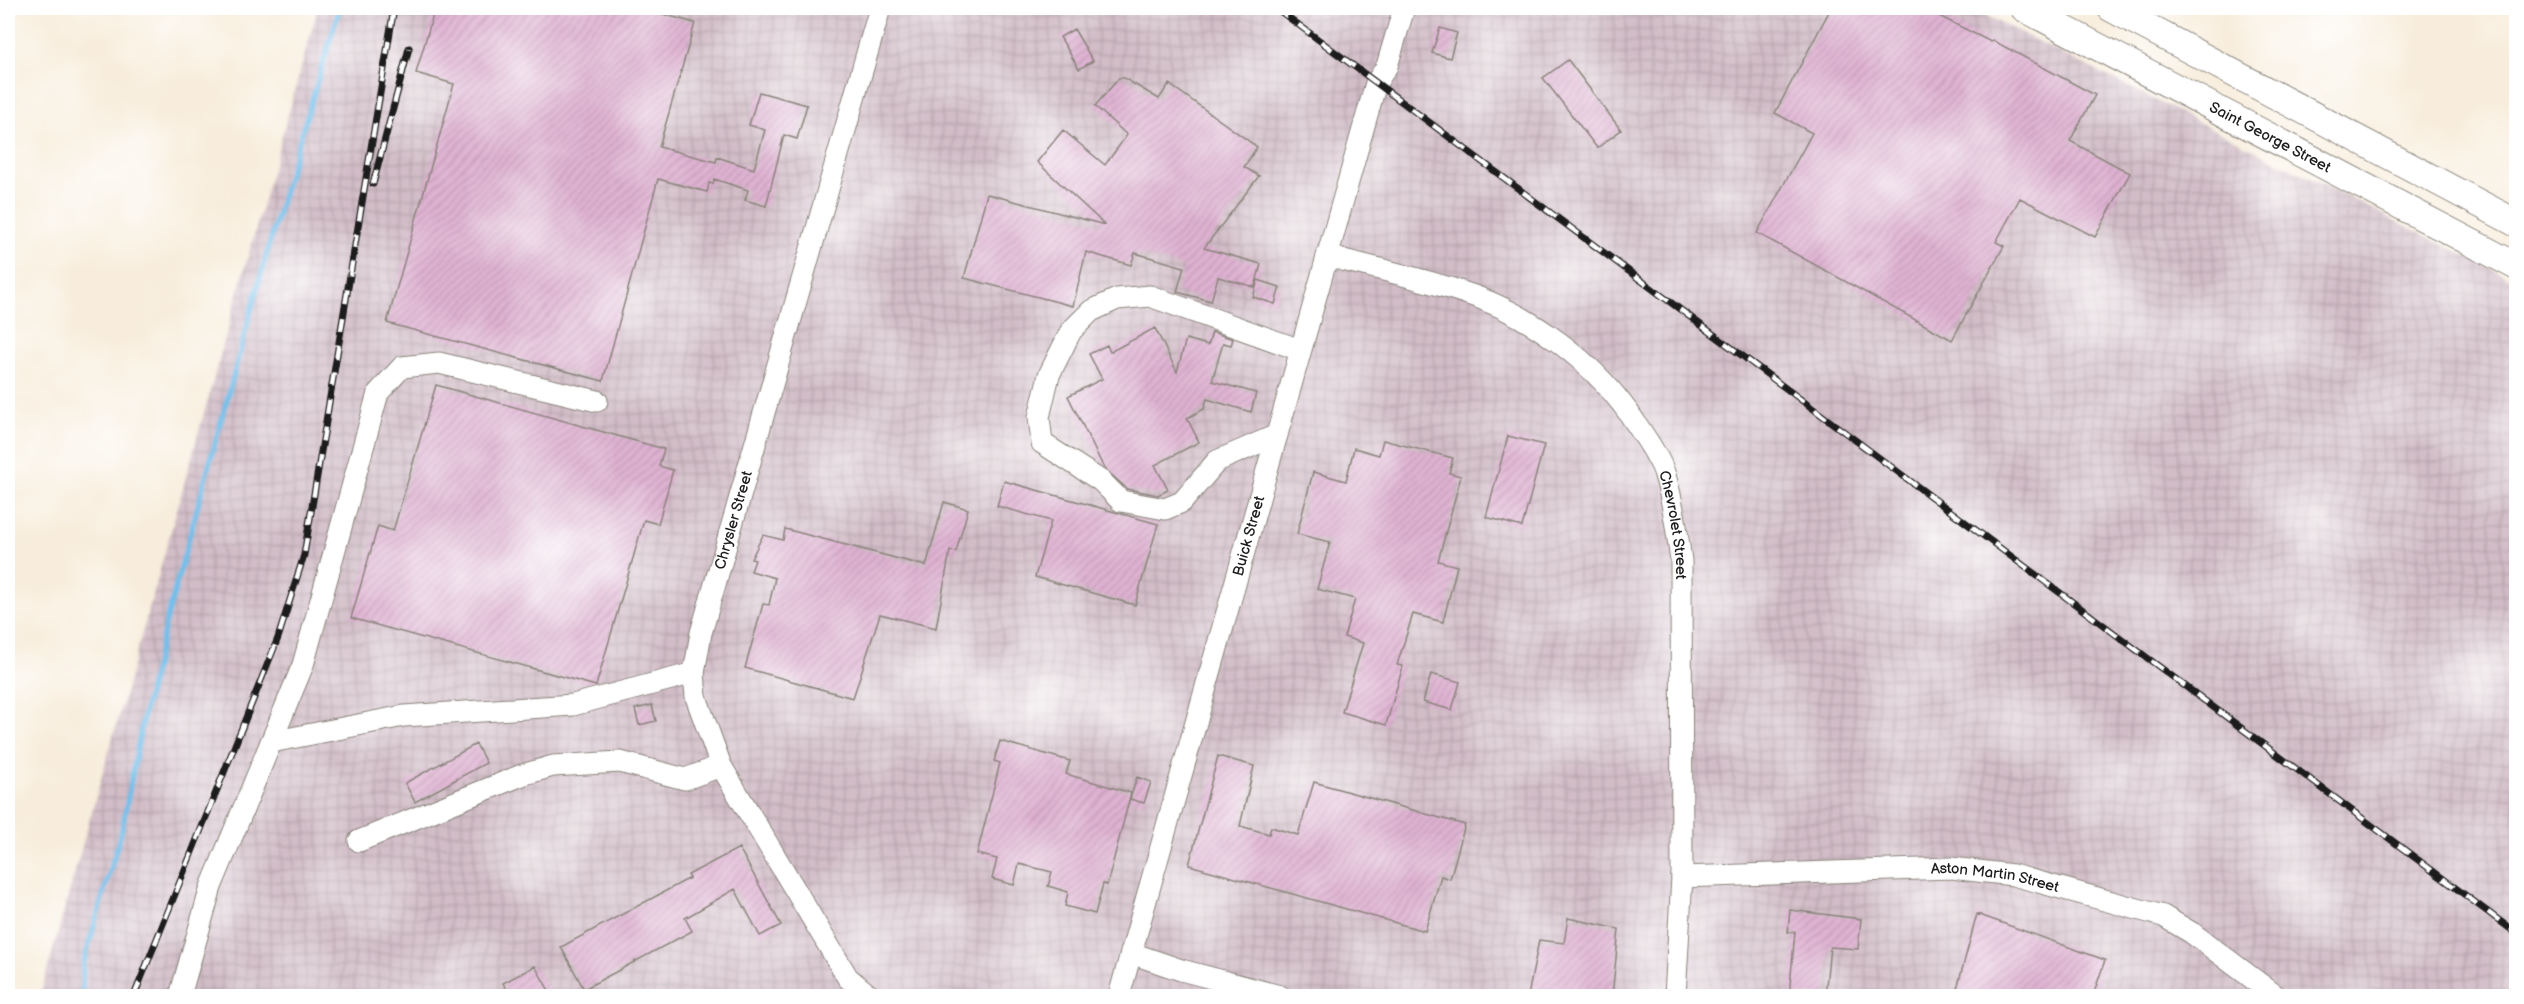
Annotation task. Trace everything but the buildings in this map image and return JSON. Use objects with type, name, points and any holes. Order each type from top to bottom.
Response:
[{"type":"main road","name":"Saint George Street","points":[[2025,8],[2517,266]]},
{"type":"main road","points":[[2111,8],[2517,223]]},
{"type":"lane","name":"Chrysler Street","points":[[870,996],[848,978],[721,766],[696,697],[694,673],[701,633],[880,8]]},
{"type":"lane","name":"Buick Street","points":[[1119,996],[1379,75],[1378,63],[1392,8]]},
{"type":"lane","name":"Buick Street","points":[[1379,75],[1387,66],[1404,8]]},
{"type":"lane","name":"Chevrolet Street","points":[[1327,256],[1460,291],[1524,321],[1551,337],[1602,379],[1629,412],[1663,470],[1675,516],[1681,561],[1682,877],[1675,996]]},
{"type":"lane","points":[[1276,435],[1217,461],[1182,502],[1162,508],[1121,501],[1101,481],[1041,443],[1040,417],[1049,375],[1071,331],[1091,311],[1118,299],[1150,296],[1300,350]]},
{"type":"lane","points":[[180,996],[211,887],[303,665],[378,393],[402,367],[439,363],[597,401]]},
{"type":"lane","points":[[271,742],[404,716],[562,707],[694,673]]},
{"type":"lane","points":[[360,841],[522,775],[553,766],[620,762],[685,779],[721,766]]},
{"type":"lane","name":"Aston Martin Street","points":[[1682,877],[1952,868],[2013,875],[2163,916],[2192,933],[2276,996]]},
{"type":"lane","points":[[1131,953],[1181,970],[1280,996]]},
{"type":"shaded area","points":[[318,8],[1971,8],[2516,281],[2516,996],[40,996]]},
{"type":"waterway","points":[[82,996],[83,965],[122,829],[144,713],[166,622],[284,191],[340,8]]},
{"type":"railway","points":[[134,996],[278,638],[304,555],[394,8]]},
{"type":"railway","points":[[1276,8],[2516,933]]},
{"type":"railway","points":[[373,184],[409,48]]}]
